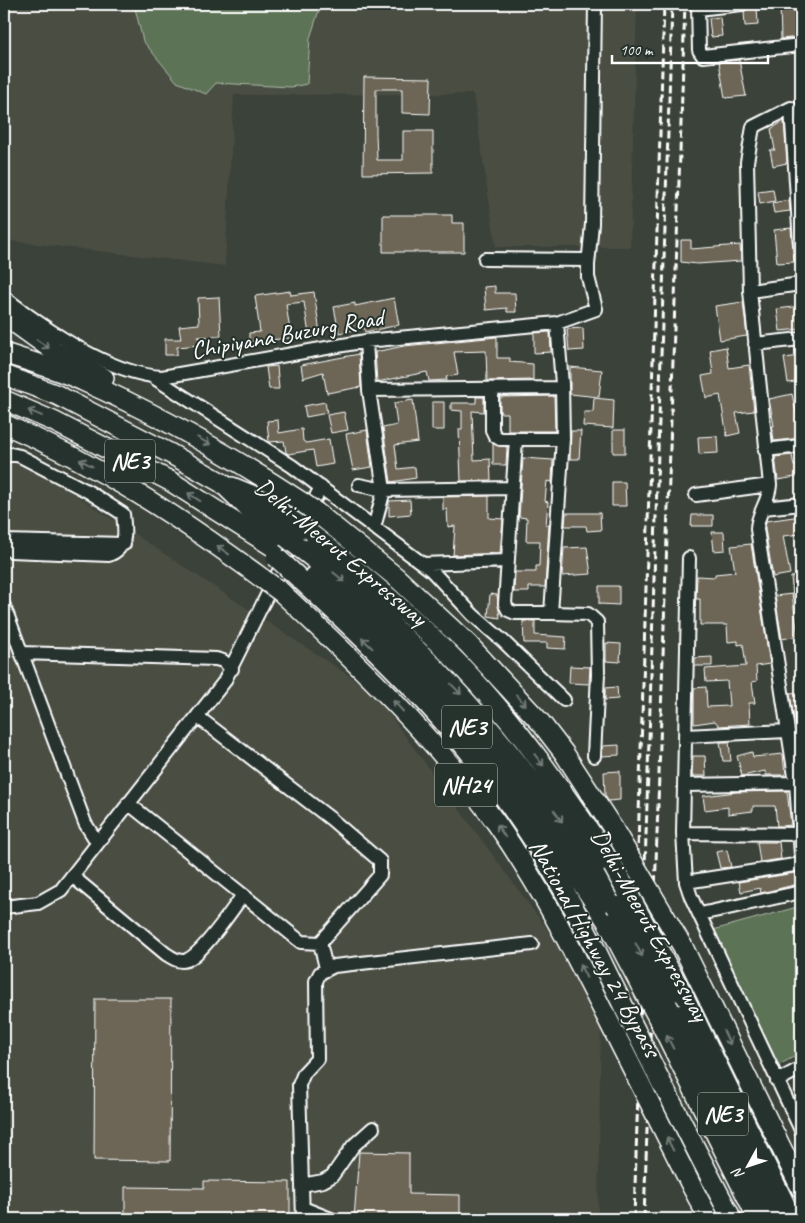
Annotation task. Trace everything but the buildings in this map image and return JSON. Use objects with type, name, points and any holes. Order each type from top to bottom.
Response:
[{"type":"highway","points":[[4,315],[54,351],[163,410],[184,431]]},
{"type":"highway","points":[[4,353],[82,380],[204,441],[310,508],[396,577],[493,670],[524,703],[564,753],[614,830],[683,947],[801,1188]]},
{"type":"highway","name":"Delhi-Meerut Expressway","points":[[4,375],[57,395],[171,454],[222,483],[401,654],[458,716],[506,774],[558,846],[612,915],[664,1015],[776,1219]]},
{"type":"highway","name":"Delhi-Meerut Expressway","points":[[4,400],[53,421],[170,481],[250,533],[291,547]]},
{"type":"highway","name":"National Highway 24 Bypass","points":[[4,424],[54,446],[151,499],[263,578],[281,592],[352,658],[438,750],[496,823],[557,920],[709,1219]]},
{"type":"highway","points":[[291,547],[404,610],[464,668],[560,787],[613,866],[682,993],[792,1219]]},
{"type":"highway","points":[[291,547],[392,667],[483,769],[510,805],[556,876],[580,918],[662,1084],[732,1219]]},
{"type":"highway","name":"Delhi-Meerut Expressway","points":[[664,1015],[758,1219]]},
{"type":"street","points":[[485,259],[588,260],[592,224],[595,4]]},
{"type":"street","points":[[742,4],[698,7],[698,50],[703,56],[801,45]]},
{"type":"street","points":[[801,257],[791,108],[757,124],[751,134],[748,162],[750,291],[770,485],[768,499],[759,516],[757,529],[798,792],[801,855]]},
{"type":"street","name":"Chipiyana Buzurg Road","points":[[4,297],[48,330],[73,345],[131,371],[153,377],[174,376],[366,340],[556,323],[596,309],[588,278],[588,260]]},
{"type":"street","points":[[750,291],[801,284]]},
{"type":"street","points":[[552,613],[562,439],[562,388],[556,323]]},
{"type":"street","points":[[755,344],[801,339]]},
{"type":"street","points":[[366,340],[369,390],[384,490],[374,528]]},
{"type":"street","points":[[153,377],[292,466],[423,564],[441,579],[473,615],[504,640],[564,700]]},
{"type":"street","points":[[369,390],[562,388]]},
{"type":"street","points":[[492,389],[492,430],[495,436],[500,439],[562,439]]},
{"type":"street","points":[[516,439],[505,604],[508,610],[515,613],[588,614],[597,622],[598,674],[594,756]]},
{"type":"street","points":[[766,450],[801,446]]},
{"type":"street","points":[[4,457],[10,454],[20,456],[116,508],[124,514],[124,544],[120,551],[109,555],[11,551],[4,542]]},
{"type":"street","points":[[359,485],[384,490],[513,488]]},
{"type":"street","points":[[696,495],[770,485]]},
{"type":"street","points":[[4,907],[38,903],[61,890],[198,716],[232,669],[321,487]]},
{"type":"street","points":[[764,508],[801,504]]},
{"type":"street","points":[[689,558],[683,833],[686,882],[801,1130]]},
{"type":"street","points":[[423,564],[507,560]]},
{"type":"street","points":[[4,606],[85,823],[97,842]]},
{"type":"street","points":[[21,653],[216,658],[232,669]]},
{"type":"street","points":[[198,716],[331,819],[380,861],[380,875],[320,943]]},
{"type":"street","points":[[686,736],[787,731]]},
{"type":"street","points":[[685,785],[798,792]]},
{"type":"street","points":[[128,803],[301,942],[320,943]]},
{"type":"street","points":[[683,833],[800,834]]},
{"type":"street","points":[[686,882],[801,864]]},
{"type":"street","points":[[72,876],[177,961],[187,960],[197,953],[243,895]]},
{"type":"street","points":[[702,914],[801,892]]},
{"type":"street","points":[[320,943],[326,968]]},
{"type":"street","points":[[331,1219],[303,1214],[299,1085],[304,1073],[316,1059],[316,981],[320,973],[326,968],[532,944]]},
{"type":"street","points":[[777,1081],[801,1068]]},
{"type":"street","points":[[302,1186],[323,1181],[332,1176],[353,1146],[374,1128]]},
{"type":"shaded area","points":[[4,4],[637,4],[630,247],[496,247],[473,94],[234,95],[225,266],[4,240]]},
{"type":"shaded area","points":[[4,451],[9,451],[372,691],[548,930],[601,1018],[598,1219],[4,1219]]},
{"type":"green space","points":[[134,4],[321,4],[310,38],[307,84],[291,87],[216,83],[206,94],[177,82],[143,41]]},
{"type":"green space","points":[[801,906],[801,1053],[777,1066],[713,930]]},
{"type":"railway","points":[[634,977],[664,4]]},
{"type":"railway","points":[[634,1219],[672,4]]},
{"type":"railway","points":[[644,1219],[685,4]]}]
